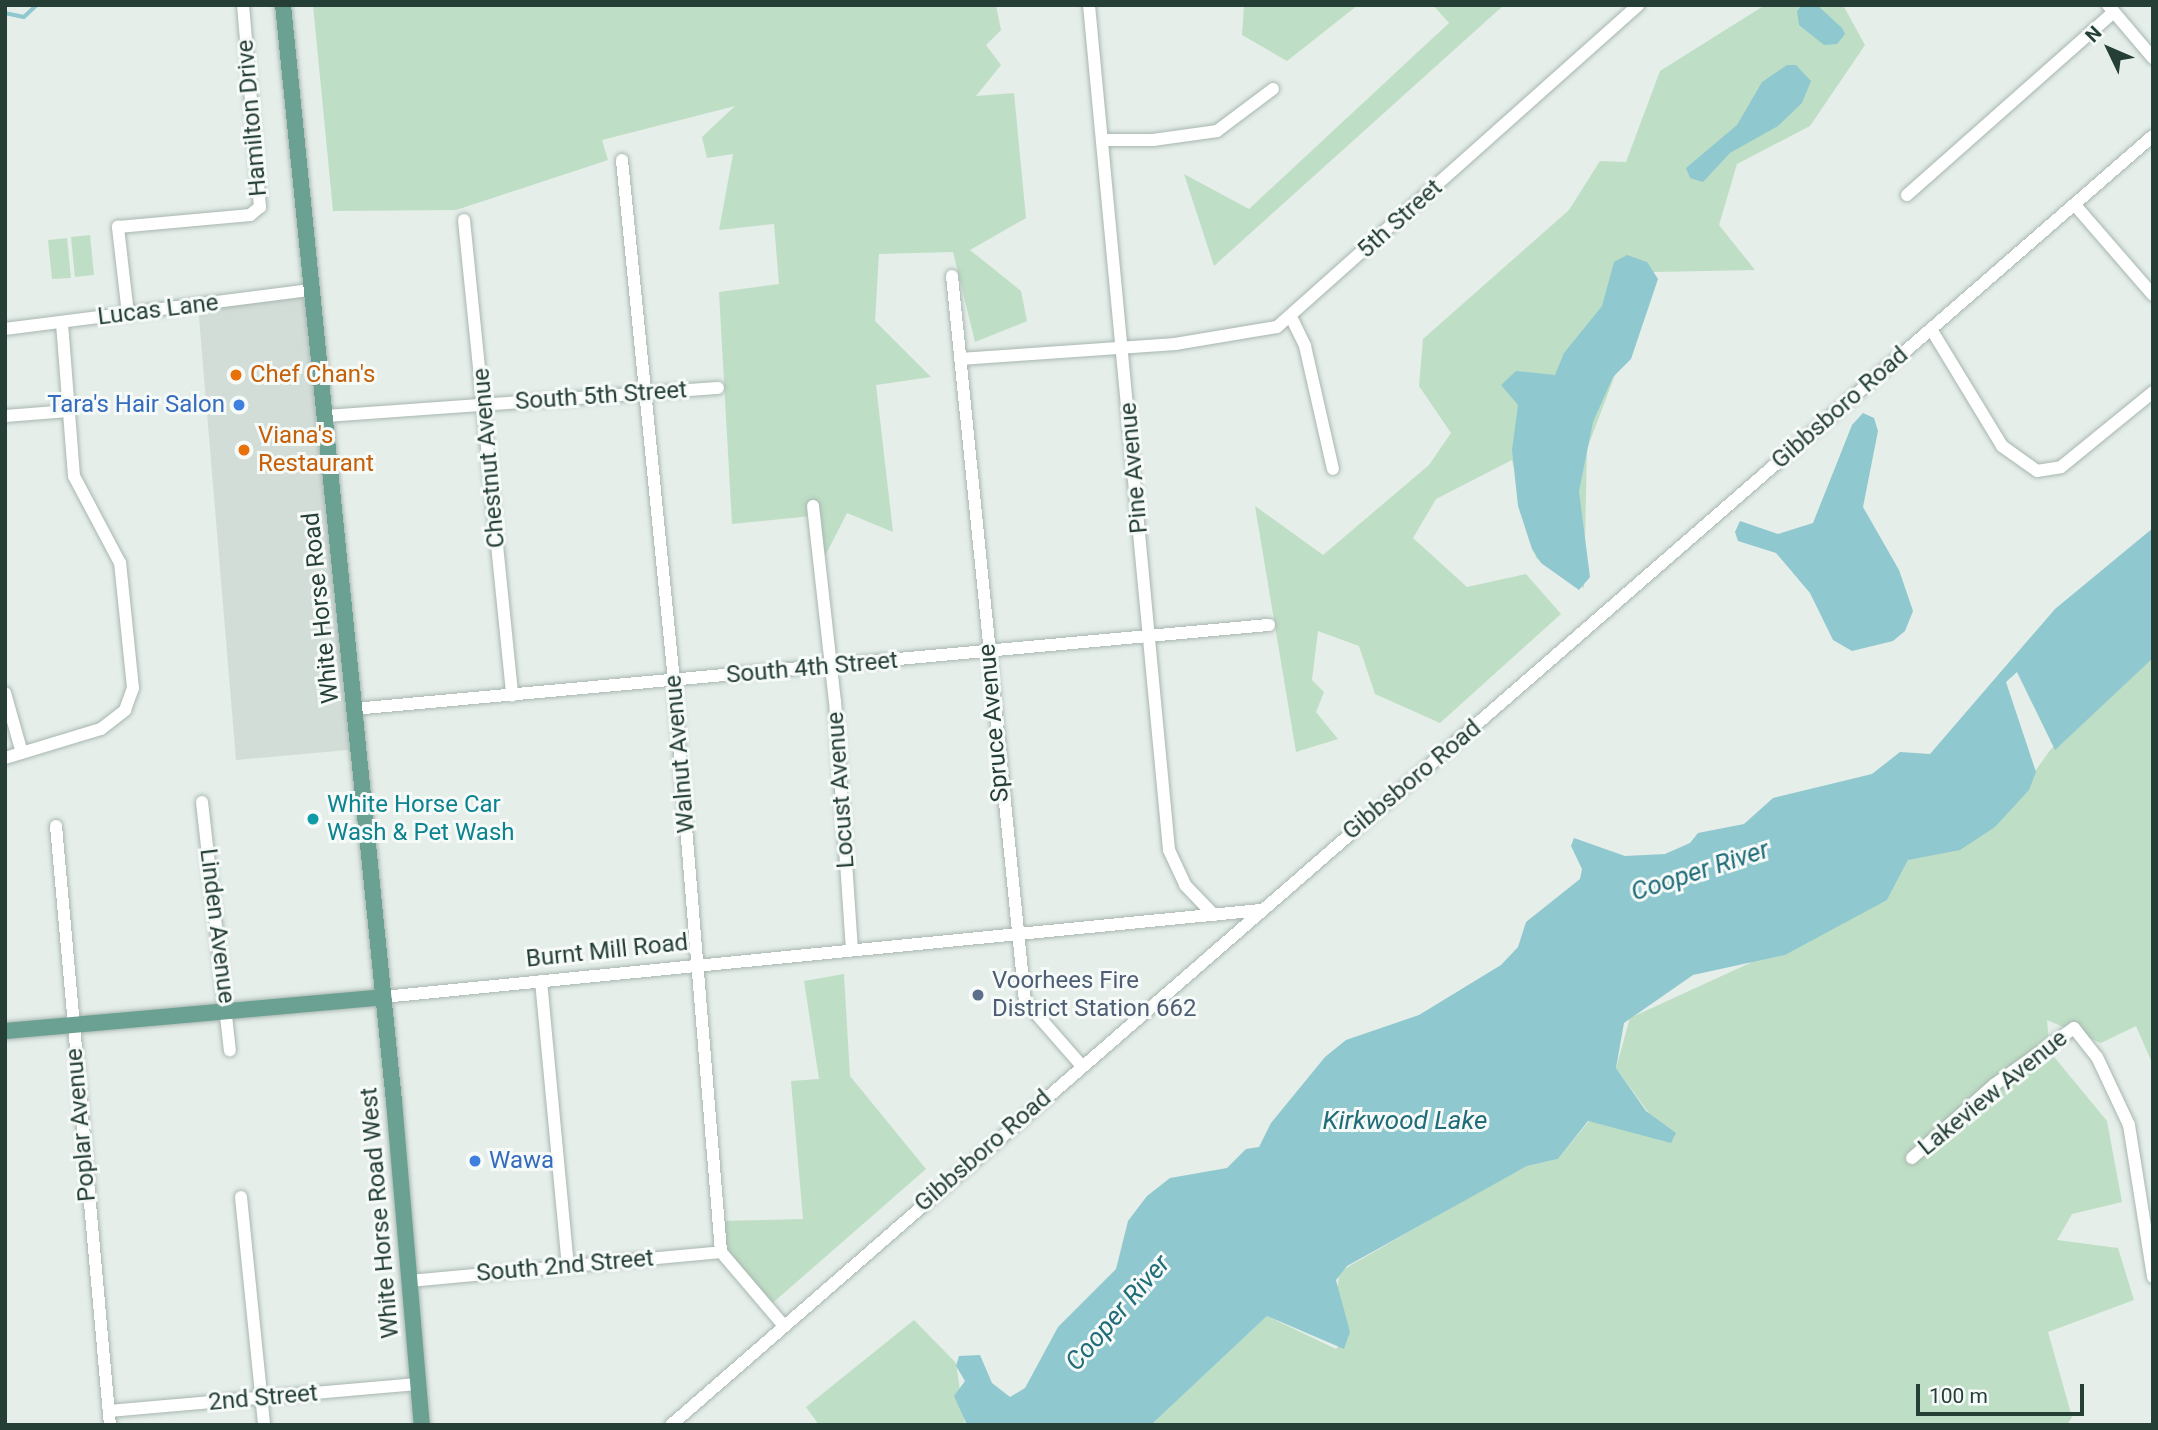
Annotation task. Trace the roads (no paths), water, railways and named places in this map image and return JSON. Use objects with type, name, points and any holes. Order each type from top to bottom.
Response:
[{"type":"main road","name":"White Horse Road","points":[[283,5],[383,998]]},
{"type":"main road","name":"Burnt Mill Road","points":[[5,1031],[229,1015],[383,998]]},
{"type":"main road","name":"White Horse Road West","points":[[383,998],[422,1425]]},
{"type":"street","name":"Hamilton Drive","points":[[128,314],[118,228],[250,215],[260,207],[243,5]]},
{"type":"street","name":"Pine Avenue","points":[[1089,5],[1171,857],[1185,885],[1214,915]]},
{"type":"street","name":"5th Street","points":[[1122,347],[1237,337],[1292,319],[1639,5]]},
{"type":"street","points":[[1907,195],[2111,9],[2153,58]]},
{"type":"street","points":[[1102,139],[1153,141],[1217,131],[1273,89]]},
{"type":"street","name":"Gibbsboro Road","points":[[671,1425],[2153,136]]},
{"type":"street","name":"Walnut Avenue","points":[[622,160],[642,393],[674,681],[721,1252]]},
{"type":"street","points":[[2075,205],[2153,295]]},
{"type":"street","name":"Chestnut Avenue","points":[[464,219],[485,405],[512,696]]},
{"type":"street","name":"Spruce Avenue","points":[[952,276],[1014,934],[1025,1001],[1082,1066]]},
{"type":"street","name":"Lucas Lane","points":[[5,329],[311,290]]},
{"type":"street","points":[[1292,319],[1305,346],[1334,468]]},
{"type":"street","points":[[5,758],[101,729],[124,710],[133,688],[120,563],[76,485],[61,322]]},
{"type":"street","points":[[1931,329],[2002,446],[2037,471],[2061,467],[2153,392]]},
{"type":"street","points":[[960,359],[1122,347]]},
{"type":"street","name":"South 5th Street","points":[[485,405],[718,388]]},
{"type":"street","points":[[325,416],[485,405]]},
{"type":"street","points":[[5,416],[69,411]]},
{"type":"street","name":"Locust Avenue","points":[[813,506],[831,667],[852,949]]},
{"type":"street","name":"South 4th Street","points":[[354,709],[988,653],[1148,633],[1269,625]]},
{"type":"street","points":[[5,693],[22,753]]},
{"type":"street","name":"Linden Avenue","points":[[202,802],[229,1015],[230,1050]]},
{"type":"street","name":"Poplar Avenue","points":[[56,826],[72,1027],[110,1425]]},
{"type":"street","name":"Burnt Mill Road","points":[[383,998],[699,963],[1261,910]]},
{"type":"street","points":[[541,981],[568,1266]]},
{"type":"street","name":"Lakeview Avenue","points":[[1912,1158],[1994,1085],[2074,1028],[2097,1057],[2129,1125],[2153,1277]]},
{"type":"street","points":[[242,1197],[264,1425]]},
{"type":"street","points":[[721,1252],[784,1326]]},
{"type":"street","name":"South 2nd Street","points":[[410,1281],[721,1252]]},
{"type":"street","name":"2nd Street","points":[[109,1411],[417,1384]]},
{"type":"water","points":[[1802,5],[1817,5],[1842,28],[1845,34],[1837,44],[1824,45],[1799,25],[1797,11]]},
{"type":"water","points":[[1787,65],[1796,65],[1811,81],[1802,103],[1778,126],[1730,153],[1703,182],[1690,178],[1686,168],[1737,125],[1762,82]]},
{"type":"water","points":[[1627,255],[1647,262],[1658,279],[1631,359],[1613,377],[1593,422],[1579,491],[1590,577],[1579,590],[1541,563],[1532,549],[1518,506],[1512,450],[1518,405],[1501,385],[1516,371],[1555,375],[1564,353],[1602,306],[1614,262]]},
{"type":"water","points":[[1863,413],[1874,418],[1878,431],[1863,507],[1899,570],[1913,611],[1905,631],[1893,641],[1852,651],[1833,640],[1810,593],[1776,553],[1738,541],[1735,532],[1740,521],[1778,534],[1813,523],[1852,425]]},
{"type":"water","name":"Kirkwood Lake","points":[[2153,528],[2153,658],[2055,750],[2017,672],[2006,682],[2036,772],[2029,790],[1995,827],[1960,850],[1908,860],[1887,900],[1785,955],[1693,975],[1624,1023],[1616,1068],[1646,1111],[1676,1133],[1671,1143],[1588,1121],[1558,1159],[1527,1166],[1347,1266],[1336,1280],[1350,1332],[1344,1349],[1267,1316],[1151,1425],[967,1425],[954,1396],[965,1381],[956,1366],[959,1356],[980,1355],[992,1383],[1010,1397],[1025,1388],[1058,1327],[1116,1269],[1128,1221],[1147,1196],[1170,1178],[1227,1168],[1246,1149],[1259,1147],[1271,1123],[1325,1057],[1346,1040],[1419,1015],[1501,965],[1518,947],[1526,922],[1580,879],[1582,869],[1571,846],[1574,838],[1625,856],[1665,854],[1690,843],[1698,833],[1744,824],[1773,798],[1872,774],[1900,752],[1930,754],[2055,609]]},
{"type":"waterway","points":[[5,13],[24,17],[37,5]]},
{"type":"place","name":"Chef Chan's","points":[[236,375]]},
{"type":"place","name":"Tara's Hair Salon","points":[[239,405]]},
{"type":"place","name":"Viana's Restaurant","points":[[244,450]]},
{"type":"place","name":"White Horse Car Wash & Pet Wash","points":[[313,819]]},
{"type":"place","name":"Voorhees Fire District Station 662","points":[[978,995]]},
{"type":"place","name":"Wawa","points":[[475,1161]]},
{"type":"water label","name":"Cooper River","points":[[1700,871]]},
{"type":"water label","name":"Cooper River","points":[[1118,1313]]}]
